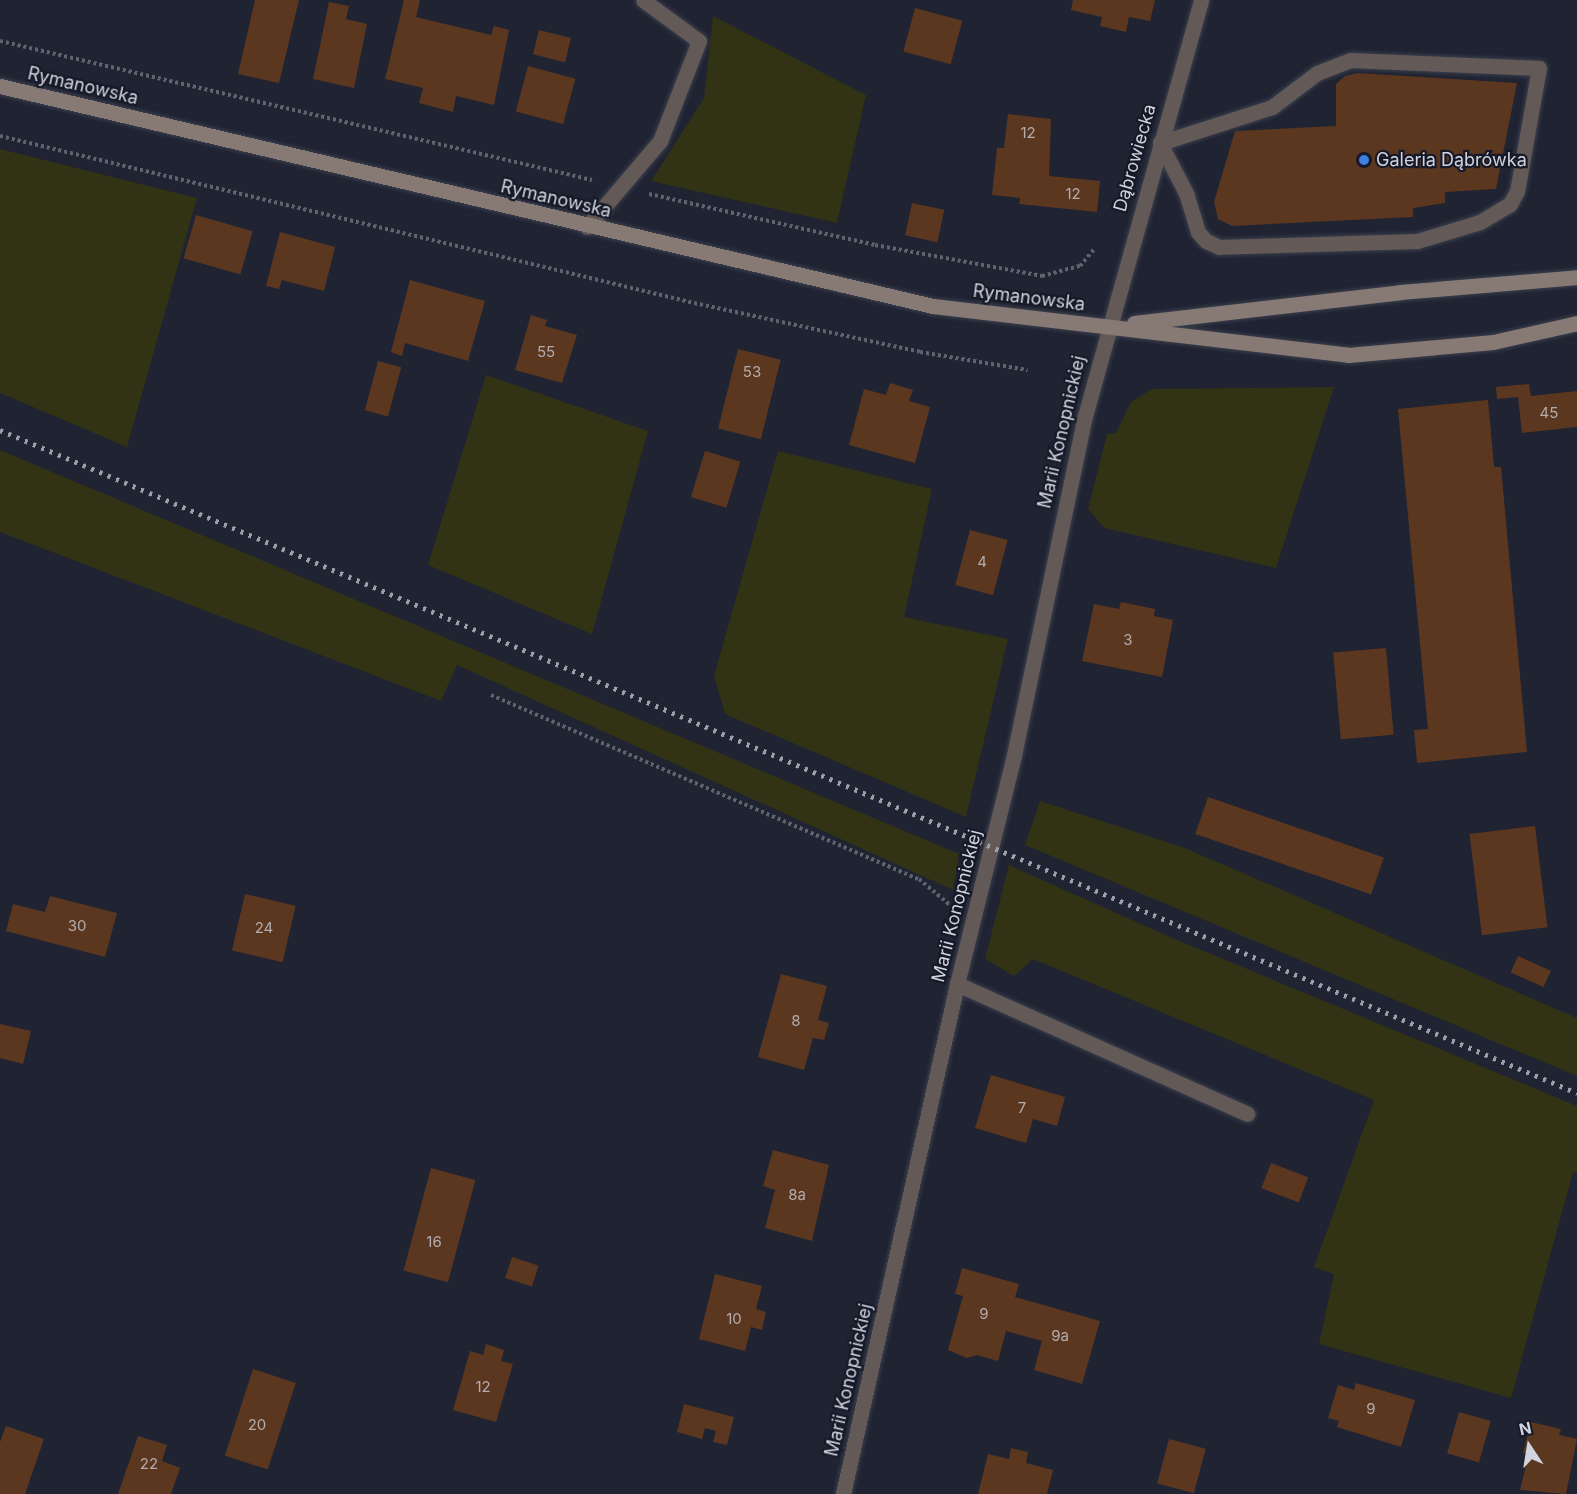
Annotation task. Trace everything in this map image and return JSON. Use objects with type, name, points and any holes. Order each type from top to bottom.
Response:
[{"type":"main road","name":"Rymanowska","points":[[0,86],[587,227],[933,306],[1348,355],[1493,342],[1577,323]]},
{"type":"main road","name":"Rymanowska","points":[[1107,327],[1400,292],[1577,277]]},
{"type":"street","points":[[587,227],[660,141],[699,41],[643,0]]},
{"type":"street","name":"Dąbrowiecka","points":[[1107,327],[1202,0]]},
{"type":"street","points":[[1352,60],[1539,68],[1517,191],[1510,204],[1480,222],[1417,241],[1219,247],[1198,232],[1187,195],[1160,142],[1272,107],[1317,73],[1352,60]]},
{"type":"street","name":"Marii Konopnickiej","points":[[843,1494],[957,984],[1014,755],[1071,476],[1107,327]]},
{"type":"street","points":[[957,984],[1247,1114]]},
{"type":"path","points":[[0,41],[875,245],[1042,276],[1080,266],[1095,248]]},
{"type":"path","points":[[0,136],[694,303],[920,352],[1028,370]]},
{"type":"path","points":[[491,695],[919,879],[972,924]]},
{"type":"green space","points":[[713,16],[866,95],[837,223],[651,181],[704,98]]},
{"type":"green space","points":[[0,149],[197,198],[127,447],[0,393]]},
{"type":"green space","points":[[486,375],[648,431],[592,634],[428,565]]},
{"type":"green space","points":[[1334,387],[1276,568],[1104,528],[1088,509],[1107,434],[1116,433],[1131,402],[1152,389]]},
{"type":"green space","points":[[0,450],[959,854],[953,890],[457,665],[441,701],[0,532]]},
{"type":"green space","points":[[778,451],[932,489],[904,617],[1008,639],[966,817],[725,714],[714,676]]},
{"type":"green space","points":[[1040,801],[1185,848],[1577,1018],[1577,1076],[1025,845]]},
{"type":"green space","points":[[1009,865],[1170,937],[1577,1106],[1577,1173],[1573,1172],[1511,1398],[1319,1344],[1334,1274],[1314,1267],[1374,1100],[1033,959],[1014,976],[985,959]]},
{"type":"building","points":[[255,0],[299,0],[279,83],[238,74]]},
{"type":"building","points":[[404,0],[420,0],[416,17],[491,35],[494,26],[509,30],[494,105],[456,96],[453,112],[419,103],[423,88],[385,79]]},
{"type":"building","points":[[1073,0],[1155,0],[1150,21],[1129,17],[1126,32],[1100,26],[1102,17],[1071,10]]},
{"type":"building","points":[[329,2],[349,6],[346,19],[367,24],[354,88],[313,79]]},
{"type":"building","points":[[915,8],[962,21],[951,64],[903,51]]},
{"type":"building","points":[[539,30],[571,38],[565,62],[533,54]]},
{"type":"building","points":[[528,66],[575,79],[563,124],[516,111]]},
{"type":"building","name":"Galeria Dąbrówka","points":[[1358,73],[1517,83],[1496,189],[1445,192],[1445,203],[1413,208],[1413,217],[1232,226],[1218,219],[1214,202],[1235,131],[1336,126],[1336,84],[1345,76]]},
{"type":"building","points":[[1008,114],[1051,119],[1049,176],[1100,181],[1097,212],[1019,204],[1020,198],[992,195],[997,148],[1004,148]]},
{"type":"building","points":[[912,203],[944,210],[937,242],[905,235]]},
{"type":"building","points":[[196,215],[253,231],[240,275],[184,258]]},
{"type":"building","points":[[280,232],[335,247],[324,291],[282,280],[279,289],[266,286]]},
{"type":"building","points":[[410,280],[485,301],[468,361],[405,343],[402,356],[391,352]]},
{"type":"building","points":[[531,315],[547,320],[545,326],[577,335],[562,383],[515,370]]},
{"type":"building","points":[[738,349],[781,360],[761,439],[718,429]]},
{"type":"building","points":[[378,361],[401,367],[388,416],[365,410]]},
{"type":"building","points":[[890,383],[913,390],[909,401],[930,407],[915,463],[849,445],[864,389],[886,395]]},
{"type":"building","points":[[1529,384],[1531,396],[1577,391],[1577,427],[1522,433],[1518,397],[1497,399],[1496,387]]},
{"type":"building","points":[[1488,400],[1494,467],[1501,467],[1527,752],[1417,763],[1414,730],[1428,729],[1398,409]]},
{"type":"building","points":[[705,451],[740,462],[726,508],[691,497]]},
{"type":"building","points":[[970,530],[1008,540],[993,595],[955,585]]},
{"type":"building","points":[[1121,602],[1155,609],[1154,616],[1173,620],[1162,677],[1082,661],[1094,604],[1119,609]]},
{"type":"building","points":[[1386,648],[1394,735],[1341,739],[1333,653]]},
{"type":"building","points":[[1208,797],[1384,858],[1371,894],[1195,834]]},
{"type":"building","points":[[1535,826],[1547,927],[1482,935],[1469,834]]},
{"type":"building","points":[[245,894],[296,906],[283,962],[232,951]]},
{"type":"building","points":[[50,896],[117,913],[105,957],[6,931],[13,904],[45,912]]},
{"type":"building","points":[[1518,956],[1551,971],[1544,987],[1511,972]]},
{"type":"building","points":[[781,974],[827,986],[818,1020],[829,1023],[824,1040],[813,1038],[804,1070],[758,1057]]},
{"type":"building","points":[[0,1024],[31,1031],[23,1064],[0,1058]]},
{"type":"building","points":[[991,1075],[1065,1097],[1057,1126],[1033,1119],[1026,1143],[975,1128]]},
{"type":"building","points":[[773,1150],[829,1165],[812,1241],[765,1228],[775,1190],[763,1186]]},
{"type":"building","points":[[1271,1163],[1308,1177],[1299,1203],[1261,1188]]},
{"type":"building","points":[[431,1168],[475,1180],[448,1282],[404,1270]]},
{"type":"building","points":[[512,1257],[539,1266],[532,1287],[505,1278]]},
{"type":"building","points":[[962,1268],[1019,1284],[1015,1297],[1100,1321],[1082,1384],[1034,1370],[1042,1341],[1006,1331],[998,1361],[977,1355],[967,1358],[948,1350],[963,1296],[955,1294]]},
{"type":"building","points":[[715,1274],[762,1286],[756,1309],[766,1312],[762,1330],[751,1327],[745,1351],[699,1339]]},
{"type":"building","points":[[486,1344],[504,1350],[501,1361],[513,1364],[496,1422],[453,1410],[470,1351],[483,1355]]},
{"type":"building","points":[[253,1369],[296,1383],[268,1469],[225,1456]]},
{"type":"building","points":[[1356,1383],[1415,1400],[1401,1447],[1337,1427],[1339,1421],[1328,1418],[1338,1385],[1354,1390]]},
{"type":"building","points":[[684,1404],[734,1417],[727,1445],[713,1442],[716,1431],[705,1428],[702,1439],[677,1432]]},
{"type":"building","points":[[1459,1412],[1491,1421],[1479,1462],[1447,1453]]},
{"type":"building","points":[[1531,1422],[1561,1429],[1559,1435],[1577,1439],[1566,1494],[1520,1490],[1529,1454],[1523,1453]]},
{"type":"building","points":[[6,1426],[44,1439],[25,1494],[0,1494],[0,1442]]},
{"type":"building","points":[[138,1436],[167,1445],[162,1461],[180,1468],[171,1494],[118,1494]]},
{"type":"building","points":[[1169,1439],[1206,1449],[1194,1493],[1157,1483]]},
{"type":"building","points":[[1011,1448],[1028,1452],[1026,1463],[1053,1470],[1047,1494],[978,1494],[988,1454],[1009,1459]]},
{"type":"railway","points":[[0,430],[1577,1093]]},
{"type":"place","name":"Galeria Dąbrówka","points":[[1364,160]]}]
